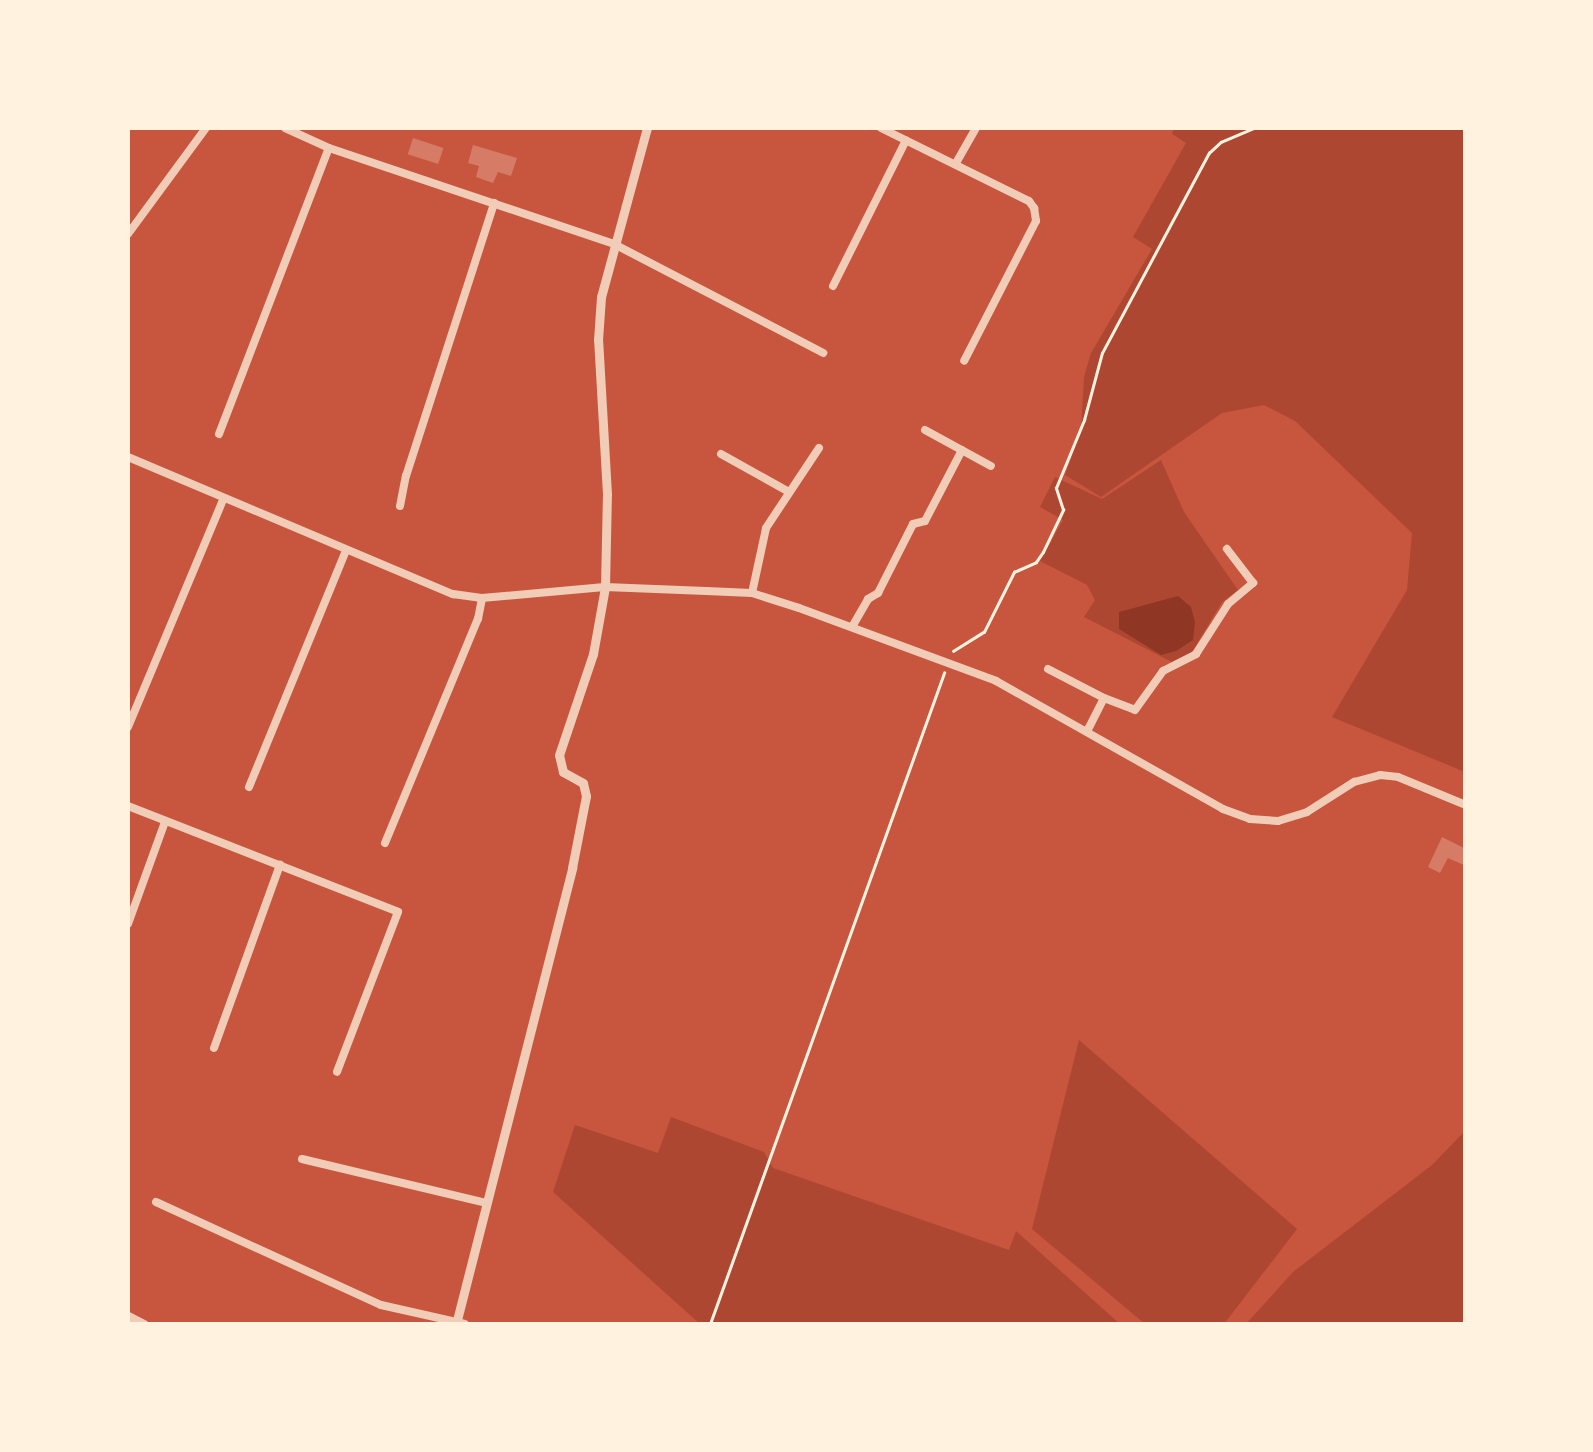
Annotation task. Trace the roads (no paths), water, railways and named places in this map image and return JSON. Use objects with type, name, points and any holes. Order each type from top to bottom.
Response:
[{"type":"street","points":[[128,234],[206,128]]},
{"type":"street","points":[[285,128],[329,148],[614,244],[823,353]]},
{"type":"street","points":[[156,1202],[381,1305],[459,1324],[572,868],[586,796],[583,783],[564,772],[559,755],[593,654],[606,587],[607,494],[598,340],[601,297],[647,128]]},
{"type":"street","points":[[881,128],[1030,201],[1036,214],[964,361]]},
{"type":"street","points":[[956,163],[976,128]]},
{"type":"street","points":[[833,286],[906,140]]},
{"type":"street","points":[[219,434],[329,148]]},
{"type":"street","points":[[400,506],[406,476],[494,204]]},
{"type":"street","points":[[926,430],[991,466]]},
{"type":"street","points":[[752,594],[766,528],[819,448]]},
{"type":"street","points":[[852,627],[868,599],[878,593],[913,524],[924,521],[962,450]]},
{"type":"street","points":[[721,454],[789,492]]},
{"type":"street","points":[[128,457],[452,594],[482,598],[606,587],[752,594],[948,662],[1088,730],[1223,809],[1250,819],[1278,821],[1307,812],[1354,782],[1380,775],[1398,777],[1466,805]]},
{"type":"street","points":[[128,728],[223,500]]},
{"type":"street","points":[[1048,669],[1135,710],[1163,671],[1196,654],[1228,604],[1254,582],[1227,549]]},
{"type":"street","points":[[249,787],[346,551]]},
{"type":"street","points":[[385,843],[478,619],[482,598]]},
{"type":"street","points":[[1088,730],[1104,698]]},
{"type":"street","points":[[128,806],[398,912],[337,1072]]},
{"type":"street","points":[[128,924],[165,822]]},
{"type":"street","points":[[214,1048],[280,865]]},
{"type":"street","points":[[302,1159],[486,1203]]},
{"type":"street","points":[[128,1316],[144,1324]]}]
